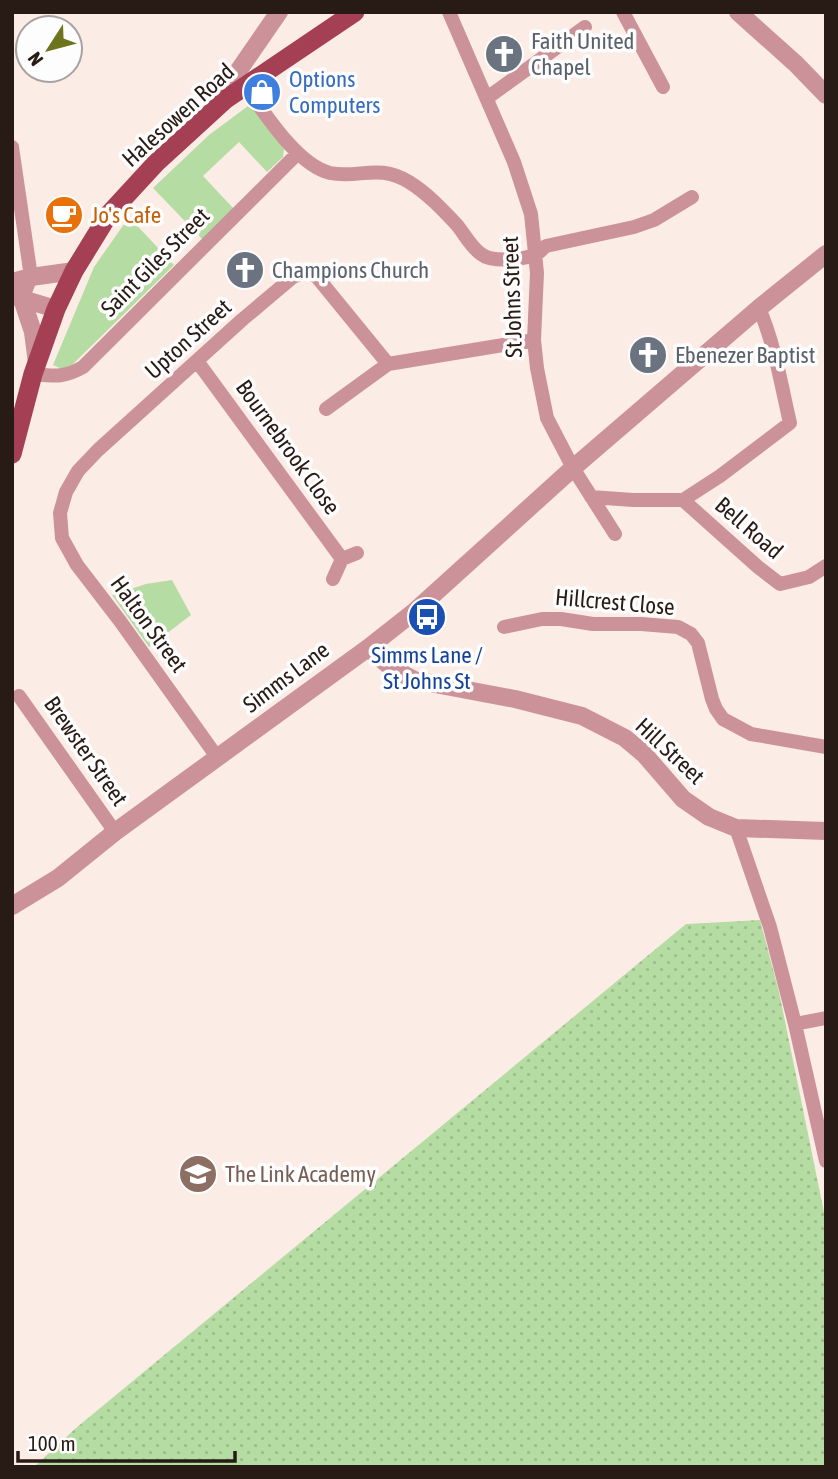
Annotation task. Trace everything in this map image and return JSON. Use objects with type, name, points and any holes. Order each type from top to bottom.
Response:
[{"type":"main road","name":"Halesowen Road","points":[[12,454],[35,369],[56,309],[74,271],[109,214],[147,172],[226,100],[355,12]]},
{"type":"street","points":[[226,100],[232,80],[279,12]]},
{"type":"street","name":"St Johns Street","points":[[449,12],[514,162],[531,215],[537,273],[534,340],[547,418],[573,468],[615,534]]},
{"type":"street","points":[[622,12],[663,87]]},
{"type":"street","points":[[738,12],[826,94]]},
{"type":"street","points":[[487,99],[585,27]]},
{"type":"street","points":[[264,34],[263,49],[274,67]]},
{"type":"street","points":[[245,86],[287,143],[312,163],[329,173],[373,172],[390,174],[408,182],[440,208],[474,247],[490,259],[508,260],[536,254],[546,246],[634,227],[654,220],[692,197]]},
{"type":"street","points":[[12,147],[31,277],[17,298]]},
{"type":"street","name":"Saint Giles Street","points":[[35,369],[56,377],[71,374],[83,367],[298,153]]},
{"type":"street","name":"Simms Lane","points":[[12,906],[58,878],[115,832],[415,611],[573,468],[826,254]]},
{"type":"street","points":[[12,282],[74,271]]},
{"type":"street","name":"Upton Street","points":[[60,513],[66,492],[78,471],[98,450],[283,286],[307,271],[317,277],[388,364]]},
{"type":"street","points":[[17,298],[33,332],[35,369]]},
{"type":"street","points":[[17,298],[56,309]]},
{"type":"street","points":[[591,497],[683,500],[790,424],[774,349],[759,308]]},
{"type":"street","points":[[326,409],[388,364],[534,340]]},
{"type":"street","name":"Bournebrook Close","points":[[197,362],[342,559]]},
{"type":"street","name":"Bell Road","points":[[683,500],[780,584],[809,578],[826,566]]},
{"type":"street","name":"Halton Street","points":[[60,513],[62,538],[77,565],[217,757]]},
{"type":"street","points":[[333,579],[342,559],[357,553]]},
{"type":"street","name":"Hillcrest Close","points":[[504,627],[542,619],[561,619],[593,624],[678,627],[691,634],[698,643],[712,699],[723,719],[751,734],[826,747]]},
{"type":"street","name":"Hill Street","points":[[368,648],[391,668],[414,680],[515,699],[582,716],[625,738],[644,754],[683,799],[709,817],[736,828],[826,831]]},
{"type":"street","name":"Brewster Street","points":[[19,696],[115,832]]},
{"type":"street","points":[[736,828],[770,927],[826,1160]]},
{"type":"street","points":[[795,1024],[826,1018]]},
{"type":"green space","points":[[248,106],[254,108],[284,149],[283,157],[267,172],[239,142],[203,176],[234,209],[204,241],[153,188],[209,135]]},
{"type":"green space","points":[[129,217],[174,265],[72,365],[62,369],[53,365],[94,267]]},
{"type":"green space","points":[[172,580],[191,615],[149,647],[112,595],[146,584]]},
{"type":"green space","points":[[760,920],[779,992],[826,1222],[826,1467],[34,1467],[76,1428],[686,924]]},
{"type":"place","name":"Faith United Chapel","points":[[504,54]]},
{"type":"place","name":"Options Computers","points":[[262,92]]},
{"type":"place","name":"Jo's Cafe","points":[[64,215]]},
{"type":"place","name":"Champions Church","points":[[245,270]]},
{"type":"place","name":"Ebenezer Baptist","points":[[648,355]]},
{"type":"place","name":"Simms Lane / St Johns St","points":[[427,617]]},
{"type":"place","name":"The Link Academy","points":[[198,1174]]}]
